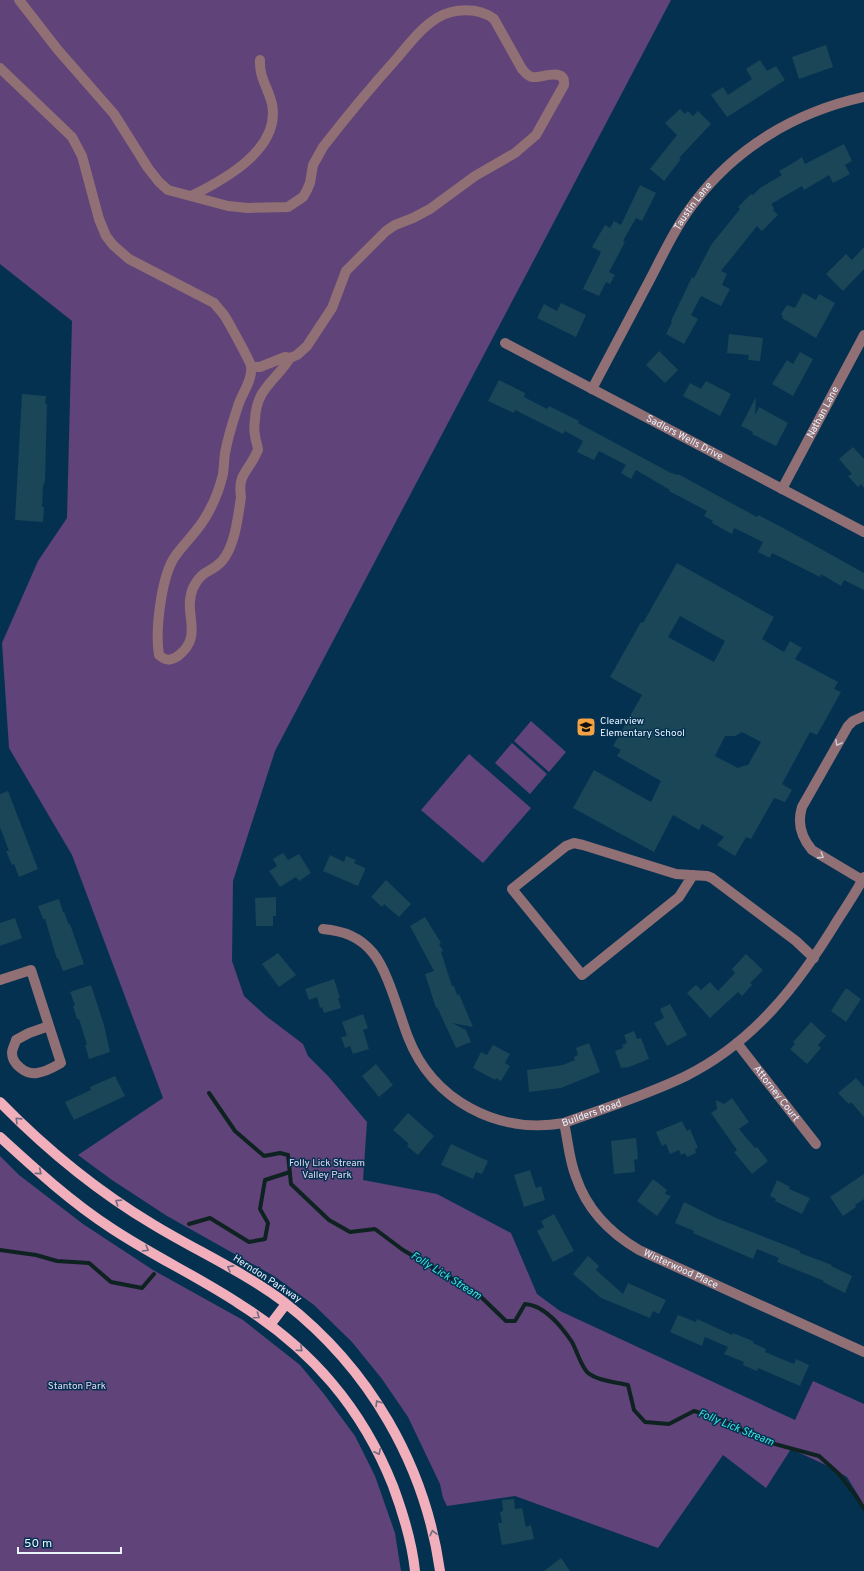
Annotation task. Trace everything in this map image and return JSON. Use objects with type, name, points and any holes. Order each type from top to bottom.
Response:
[{"type":"main road","name":"Herndon Parkway","points":[[0,1102],[51,1150],[110,1197],[165,1232],[242,1275],[286,1304],[322,1336],[356,1373],[398,1437],[418,1483],[433,1532],[440,1571]]},
{"type":"main road","points":[[0,1137],[60,1190],[111,1228],[240,1304],[300,1349],[320,1369],[341,1393],[366,1429],[377,1450],[398,1500],[410,1542],[415,1571]]},
{"type":"main road","points":[[270,1325],[286,1304]]},
{"type":"street","points":[[19,0],[58,50],[114,114],[148,168],[159,182],[168,190],[228,206],[248,208],[288,207],[296,203],[308,187],[313,165],[323,146],[415,38],[438,17],[472,10],[488,15],[494,19],[526,74],[530,77],[536,78],[547,74],[554,75],[562,78],[564,81],[564,86],[536,135],[530,141],[515,153],[468,181],[430,210],[395,225],[376,240],[346,271],[332,308],[307,346],[297,355],[290,358],[285,357],[260,367],[253,367]]},
{"type":"street","points":[[191,196],[230,175],[249,159],[263,142],[271,126],[273,116],[272,104],[261,78],[260,60]]},
{"type":"street","points":[[0,68],[72,137],[82,156],[98,219],[106,236],[113,246],[129,259],[214,303],[224,315],[251,365],[249,381],[241,396],[225,454],[223,474],[217,494],[208,513],[197,530],[176,555],[168,570],[162,592],[157,646],[159,655],[164,659],[173,659],[184,651],[191,640],[193,631],[190,610],[192,590],[201,575],[221,563],[229,551],[241,497],[241,478],[258,450],[254,433],[256,410],[264,390],[286,365],[290,358]]},
{"type":"street","name":"Taustin Lane","points":[[592,389],[676,229],[693,204],[711,182],[734,160],[760,140],[788,123],[815,111],[844,101],[864,97]]},
{"type":"street","name":"Nathan Lane","points":[[782,489],[864,335]]},
{"type":"street","name":"Sadlers Wells Drive","points":[[505,343],[864,532]]},
{"type":"street","points":[[863,880],[812,850],[806,844],[802,834],[800,815],[802,807],[848,726],[853,721],[864,716]]},
{"type":"street","points":[[693,876],[679,896],[582,975],[512,889],[566,846],[574,843],[583,845],[676,874],[707,876],[718,881],[796,941],[814,958]]},
{"type":"street","name":"Builders Road","points":[[323,929],[351,935],[364,943],[374,955],[386,977],[408,1038],[416,1055],[429,1075],[439,1086],[456,1100],[490,1118],[512,1123],[534,1125],[564,1123],[656,1090],[688,1075],[737,1043],[761,1022],[784,997],[814,958],[863,880]]},
{"type":"street","points":[[0,980],[31,970],[61,1063],[36,1074],[25,1071],[17,1064],[12,1053],[16,1040],[29,1033],[49,1026]]},
{"type":"street","name":"Attorney Court","points":[[737,1043],[816,1144]]},
{"type":"street","name":"Winterwood Place","points":[[564,1123],[575,1176],[584,1197],[595,1214],[609,1229],[627,1243],[639,1250],[864,1352]]},
{"type":"green space","name":"Folly Lick Stream Valley Park","points":[[0,0],[671,0],[275,751],[233,881],[232,961],[244,996],[266,1016],[303,1044],[308,1056],[329,1077],[367,1122],[363,1180],[437,1194],[511,1233],[537,1294],[560,1311],[795,1420],[813,1381],[864,1404],[864,1505],[847,1477],[830,1467],[791,1449],[766,1488],[723,1455],[658,1548],[515,1496],[447,1506],[443,1498],[440,1484],[408,1417],[382,1379],[352,1342],[314,1305],[274,1276],[167,1216],[112,1180],[78,1155],[163,1098],[72,855],[9,748],[2,643],[38,561],[67,518],[72,321],[0,264]]},
{"type":"green space","points":[[531,721],[566,752],[549,772],[514,741]]},
{"type":"green space","points":[[512,743],[547,774],[530,794],[495,763]]},
{"type":"green space","points":[[469,754],[531,808],[483,863],[421,810]]},
{"type":"green space","name":"Stanton Park","points":[[0,1156],[19,1175],[83,1224],[153,1270],[243,1320],[300,1365],[324,1394],[355,1436],[375,1476],[395,1533],[401,1571],[0,1571]]},
{"type":"building","points":[[826,45],[833,67],[799,79],[792,57]]},
{"type":"building","points":[[760,60],[767,71],[776,66],[785,80],[727,117],[711,95],[723,87],[728,95],[752,79],[746,69]]},
{"type":"building","points":[[680,109],[685,114],[688,111],[693,116],[698,111],[711,124],[679,158],[681,159],[664,181],[650,169],[677,135],[665,123]]},
{"type":"building","points":[[844,144],[852,161],[845,165],[850,174],[833,183],[829,175],[804,190],[802,186],[771,204],[774,208],[773,210],[778,215],[762,231],[757,226],[721,271],[727,274],[722,285],[730,289],[721,306],[701,296],[691,315],[698,319],[684,344],[666,334],[692,277],[694,278],[711,245],[740,209],[738,207],[751,194],[753,195],[760,188],[782,175],[779,171],[802,157],[805,164]]},
{"type":"building","points":[[640,185],[656,193],[642,221],[636,218],[623,241],[625,242],[609,272],[615,275],[610,284],[606,282],[599,296],[583,289],[601,252],[592,247],[605,225],[610,228],[614,221],[621,225]]},
{"type":"building","points":[[864,247],[864,269],[843,291],[826,274],[846,254],[852,260]]},
{"type":"building","points":[[803,293],[816,300],[819,294],[835,303],[816,338],[782,318],[783,316],[781,314],[787,305],[795,308]]},
{"type":"building","points":[[561,303],[586,315],[576,337],[537,318],[544,304],[557,311]]},
{"type":"building","points":[[729,334],[763,338],[760,361],[748,360],[749,355],[727,353]]},
{"type":"building","points":[[659,351],[678,370],[665,383],[646,365]]},
{"type":"building","points":[[800,352],[813,359],[793,396],[772,384],[787,360],[793,364]]},
{"type":"building","points":[[499,380],[525,393],[524,397],[547,409],[549,406],[579,421],[578,423],[671,473],[678,474],[757,517],[758,515],[864,573],[864,590],[844,580],[841,586],[821,574],[820,577],[772,553],[770,558],[758,552],[763,542],[734,528],[732,534],[712,523],[713,521],[704,516],[707,511],[669,491],[670,490],[636,470],[631,479],[621,473],[626,465],[599,451],[594,460],[577,452],[583,441],[565,431],[563,434],[515,410],[514,413],[488,401]]},
{"type":"building","points":[[706,381],[731,394],[720,416],[683,396],[690,383],[701,389]]},
{"type":"building","points":[[22,394],[46,396],[45,480],[43,487],[42,507],[44,507],[43,522],[15,520]]},
{"type":"building","points":[[756,397],[755,415],[759,407],[788,423],[776,446],[752,434],[753,432],[741,426]]},
{"type":"building","points":[[853,447],[864,459],[864,488],[861,484],[858,487],[848,476],[852,474],[839,459]]},
{"type":"building","points":[[677,563],[774,617],[762,639],[784,652],[790,641],[802,648],[795,659],[838,682],[834,689],[841,692],[817,735],[810,732],[782,784],[792,790],[785,802],[774,798],[751,839],[746,837],[735,856],[717,845],[724,837],[702,824],[699,830],[673,815],[654,852],[573,808],[594,770],[651,802],[661,781],[617,756],[621,750],[613,746],[642,695],[610,677],[641,622],[643,623]],"holes":[[[680,616],[725,641],[714,662],[668,637]],[[742,732],[761,742],[748,765],[738,768],[715,756],[725,736],[735,736]]]},
{"type":"building","points":[[8,791],[38,869],[19,877],[14,864],[12,865],[6,851],[9,851],[0,827],[0,794]]},
{"type":"building","points":[[283,853],[288,860],[299,854],[311,873],[299,881],[296,877],[280,887],[269,871],[277,866],[273,859]]},
{"type":"building","points":[[330,855],[344,862],[346,856],[356,860],[354,863],[365,868],[358,886],[323,871]]},
{"type":"building","points":[[386,880],[411,904],[399,917],[384,904],[382,907],[371,897]]},
{"type":"building","points":[[276,897],[276,916],[273,916],[273,926],[256,926],[255,898]]},
{"type":"building","points":[[59,899],[63,912],[69,925],[70,924],[84,964],[63,971],[58,958],[57,959],[45,919],[43,919],[38,906]]},
{"type":"building","points":[[425,917],[441,943],[439,944],[443,951],[441,952],[452,986],[454,986],[457,995],[459,994],[473,1027],[452,1023],[466,1030],[471,1042],[456,1048],[437,1007],[436,1008],[425,974],[434,971],[410,926]]},
{"type":"building","points":[[15,918],[22,938],[0,946],[0,923]]},
{"type":"building","points":[[278,953],[296,975],[279,987],[262,964]]},
{"type":"building","points":[[746,954],[763,970],[750,983],[752,985],[742,996],[738,992],[710,1018],[687,993],[696,985],[701,990],[710,982],[718,991],[735,973],[732,969]]},
{"type":"building","points":[[334,979],[340,998],[338,998],[341,1008],[324,1013],[322,1007],[320,1008],[317,997],[309,1000],[305,989]]},
{"type":"building","points":[[91,985],[104,1025],[110,1052],[89,1059],[85,1045],[87,1045],[79,1019],[77,1019],[73,1006],[75,1005],[70,992]]},
{"type":"building","points":[[846,988],[861,999],[846,1022],[831,1011]]},
{"type":"building","points":[[670,1004],[687,1035],[667,1046],[654,1023],[664,1018],[660,1009]]},
{"type":"building","points":[[363,1014],[368,1028],[363,1030],[369,1049],[353,1054],[350,1046],[345,1048],[341,1037],[347,1036],[342,1022]]},
{"type":"building","points":[[811,1022],[826,1036],[818,1045],[821,1048],[807,1064],[790,1049],[795,1044],[793,1042]]},
{"type":"building","points":[[634,1031],[637,1039],[641,1038],[649,1059],[629,1067],[621,1068],[615,1051],[623,1048],[622,1045],[627,1043],[624,1035]]},
{"type":"building","points":[[589,1043],[600,1072],[561,1088],[529,1092],[527,1070],[563,1065],[575,1060],[574,1057],[578,1055],[576,1048]]},
{"type":"building","points":[[493,1045],[510,1054],[505,1063],[510,1066],[501,1081],[496,1078],[495,1080],[473,1068],[481,1052],[487,1055]]},
{"type":"building","points":[[376,1064],[393,1085],[379,1097],[362,1076]]},
{"type":"building","points":[[115,1076],[125,1096],[74,1120],[65,1102],[91,1090],[90,1087]]},
{"type":"building","points":[[856,1078],[864,1087],[864,1117],[851,1102],[849,1104],[838,1093]]},
{"type":"building","points":[[732,1098],[749,1122],[739,1129],[755,1148],[757,1147],[768,1161],[752,1174],[734,1152],[737,1150],[711,1113],[717,1109],[716,1100],[724,1104]]},
{"type":"building","points":[[408,1113],[434,1136],[418,1155],[407,1146],[409,1144],[393,1130]]},
{"type":"building","points":[[682,1121],[687,1131],[690,1129],[698,1148],[695,1149],[696,1153],[687,1157],[685,1153],[681,1155],[679,1150],[670,1154],[666,1144],[662,1146],[656,1132]]},
{"type":"building","points":[[636,1138],[638,1159],[634,1160],[635,1172],[614,1174],[611,1141]]},
{"type":"building","points":[[451,1144],[488,1161],[482,1174],[476,1172],[473,1179],[441,1165]]},
{"type":"building","points":[[530,1170],[536,1188],[541,1186],[545,1200],[524,1207],[514,1175]]},
{"type":"building","points":[[864,1174],[864,1199],[843,1216],[830,1197]]},
{"type":"building","points":[[653,1179],[667,1190],[665,1194],[671,1196],[657,1216],[637,1201]]},
{"type":"building","points":[[777,1180],[790,1187],[789,1189],[810,1198],[802,1214],[775,1201],[776,1199],[770,1196]]},
{"type":"building","points":[[684,1202],[716,1218],[832,1265],[831,1266],[852,1276],[845,1293],[823,1282],[824,1281],[777,1262],[779,1258],[757,1249],[753,1259],[693,1233],[694,1231],[675,1223]]},
{"type":"building","points":[[554,1214],[574,1251],[553,1262],[537,1231],[544,1227],[541,1221]]},
{"type":"building","points":[[588,1256],[599,1266],[596,1270],[623,1294],[628,1283],[666,1300],[659,1314],[653,1311],[650,1318],[601,1298],[573,1274]]},
{"type":"building","points":[[678,1315],[696,1322],[697,1319],[732,1335],[733,1333],[753,1341],[753,1343],[766,1349],[765,1352],[794,1364],[796,1359],[809,1365],[800,1386],[758,1368],[757,1371],[743,1365],[744,1362],[724,1354],[728,1347],[705,1337],[702,1346],[670,1332]]},
{"type":"building","points":[[514,1499],[515,1509],[522,1508],[526,1527],[531,1525],[534,1539],[502,1545],[498,1523],[502,1523],[500,1512],[503,1511],[502,1500]]},
{"type":"building","points":[[561,1558],[570,1571],[544,1571]]},
{"type":"waterway","name":"Folly Lick Stream","points":[[209,1093],[235,1131],[264,1156],[280,1153],[288,1155],[291,1184],[329,1220],[350,1232],[375,1229],[403,1250],[478,1294],[506,1321],[515,1321],[525,1304],[539,1308],[552,1318],[568,1336],[587,1372],[601,1379],[628,1385],[634,1410],[645,1422],[669,1424],[694,1411],[720,1419],[760,1440],[819,1456],[839,1474],[864,1509]]},
{"type":"waterway","points":[[189,1224],[210,1218],[249,1242],[265,1239],[268,1223],[260,1209],[265,1180],[290,1172]]},
{"type":"waterway","points":[[0,1250],[36,1255],[57,1261],[89,1263],[111,1282],[142,1288],[154,1274]]},
{"type":"place","name":"Clearview Elementary School","points":[[586,727]]}]
